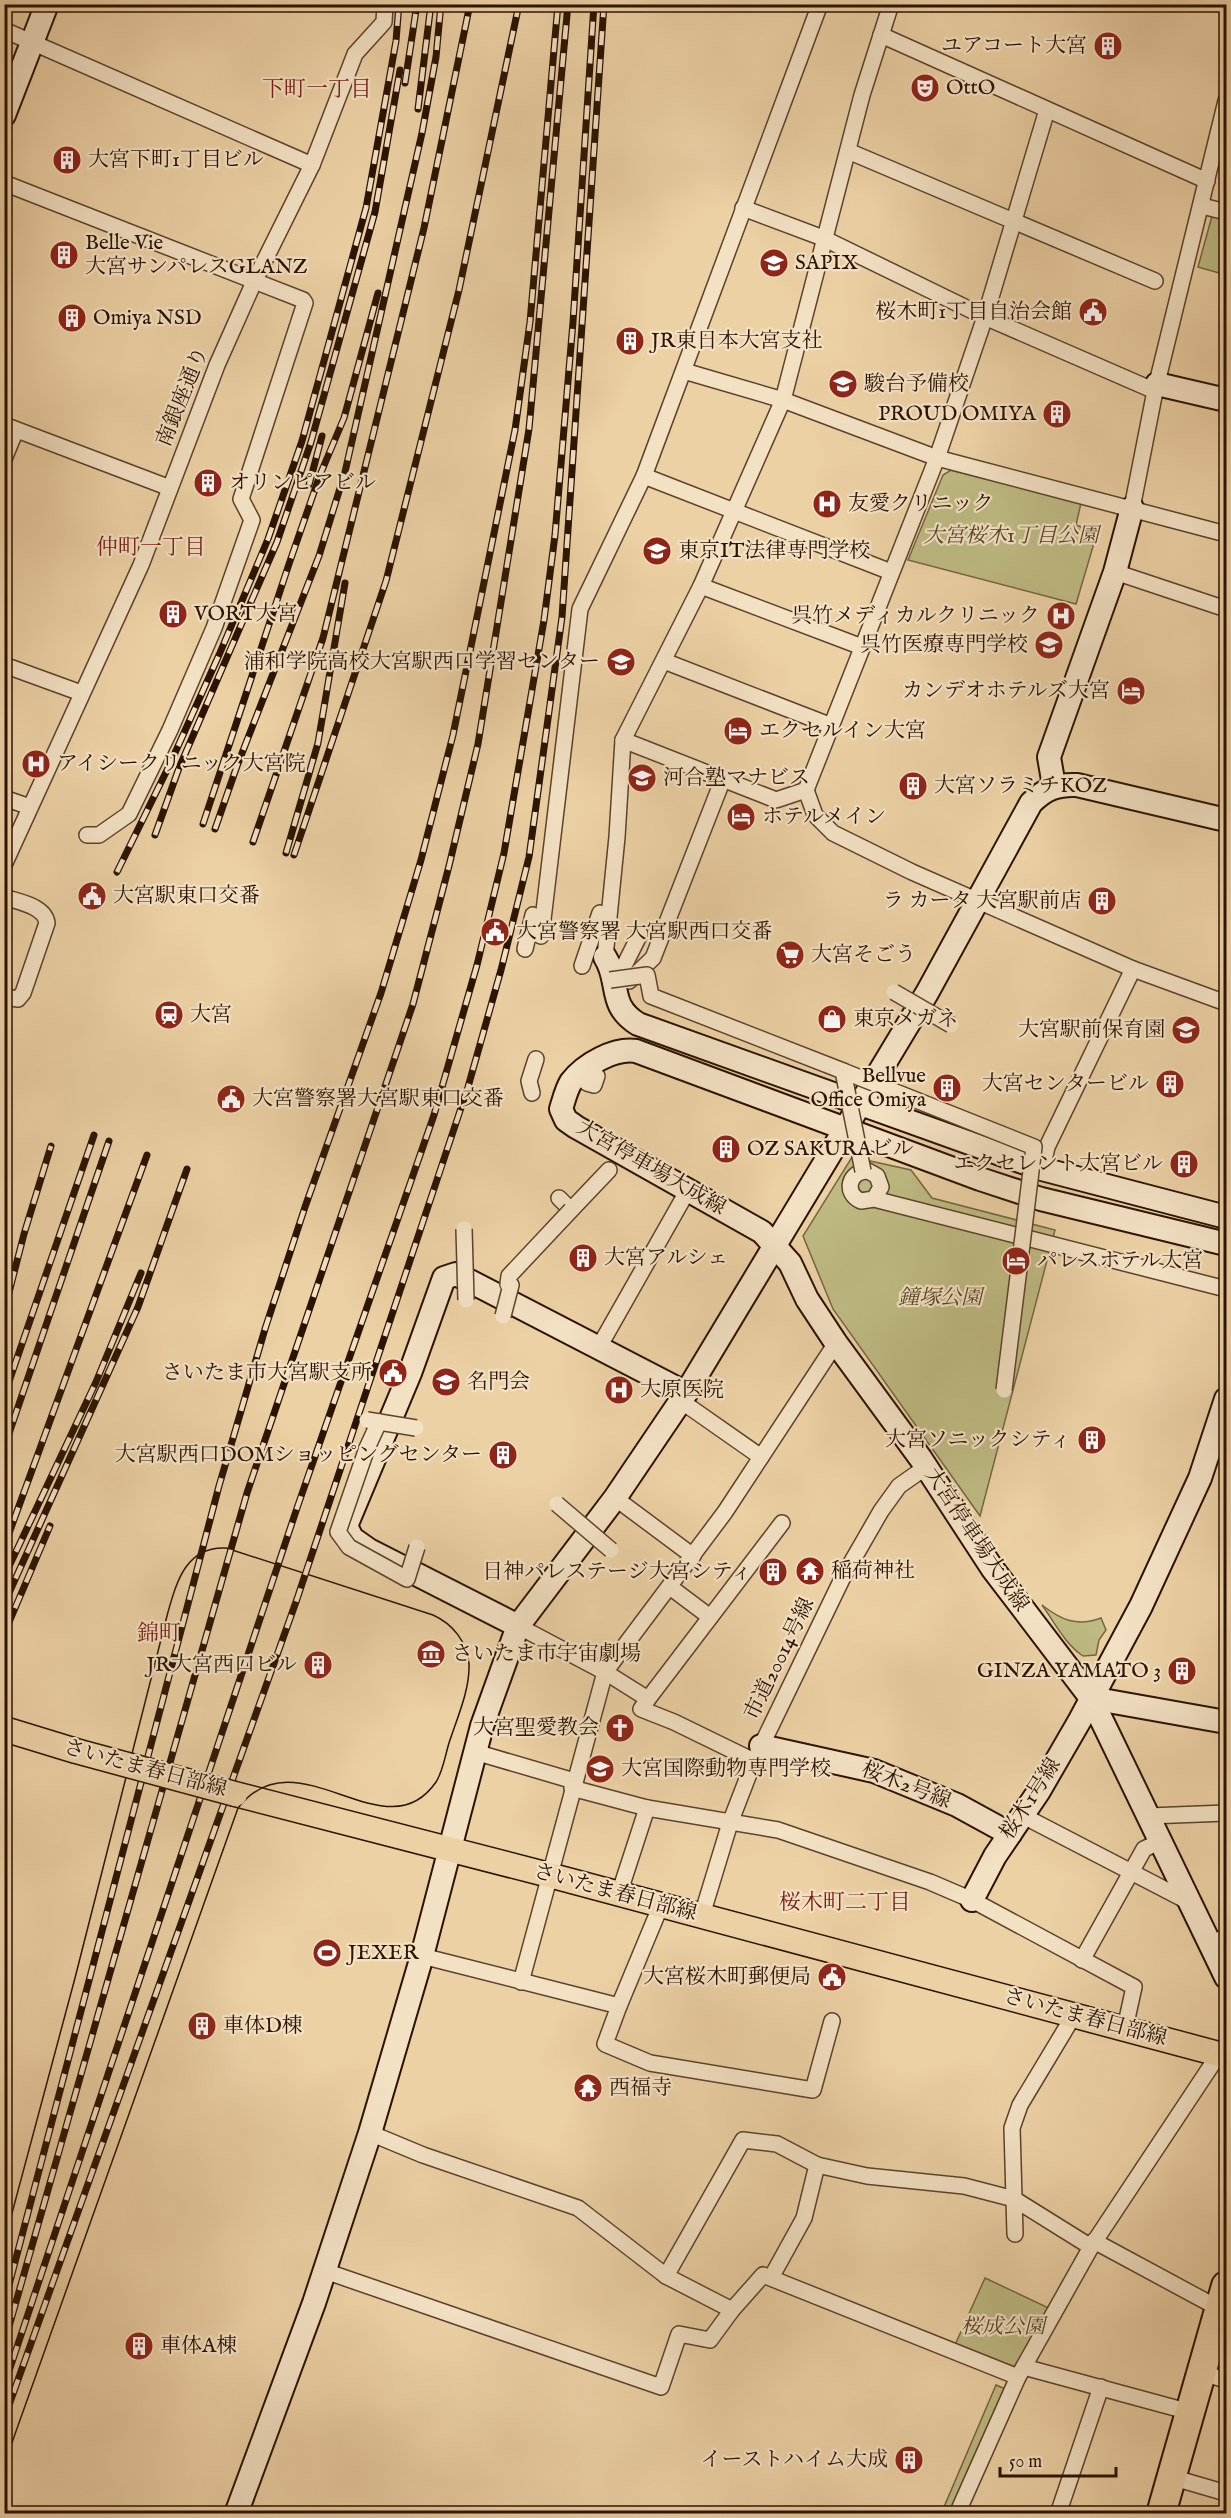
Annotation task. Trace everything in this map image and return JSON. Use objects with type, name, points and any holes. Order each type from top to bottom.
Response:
[{"type":"highway","points":[[1161,2514],[1190,2412],[1214,2377],[1223,2297]]},
{"type":"main road","name":"さいたま春日部線","points":[[4,1729],[235,1794],[549,1875],[1223,2055]]},
{"type":"street","points":[[4,115],[46,4]]},
{"type":"street","name":"南銀座通り","points":[[4,865],[141,565],[202,402],[254,282],[312,165],[355,54],[384,22],[385,4]]},
{"type":"street","points":[[541,936],[580,609],[644,476],[820,4]]},
{"type":"street","points":[[891,4],[862,95],[823,238],[805,322],[783,400],[701,586],[623,740],[617,837],[605,957],[624,1013],[638,1024],[1042,1169],[1227,1216]]},
{"type":"street","points":[[4,30],[34,40],[47,49],[312,165]]},
{"type":"street","points":[[881,35],[1207,181]]},
{"type":"street","points":[[1054,786],[1049,757],[1115,572],[1132,508],[1156,388],[1207,181],[1223,138],[1227,101]]},
{"type":"street","points":[[1047,110],[985,317],[936,458],[829,725],[806,790],[815,816],[833,833],[912,872],[1133,969],[1227,1003]]},
{"type":"street","points":[[848,151],[1155,281]]},
{"type":"street","points":[[4,183],[303,300],[305,303],[241,499],[252,520],[214,628],[170,730],[129,814],[99,835],[87,835]]},
{"type":"street","points":[[1202,206],[1227,212]]},
{"type":"street","points":[[743,208],[823,238],[985,317],[1156,388],[1227,400]]},
{"type":"street","points":[[684,371],[783,400],[936,458],[1227,534]]},
{"type":"street","points":[[4,459],[10,428],[170,488]]},
{"type":"street","points":[[644,476],[891,572]]},
{"type":"street","points":[[1115,572],[1227,609]]},
{"type":"street","points":[[701,586],[862,646]]},
{"type":"street","points":[[664,661],[829,725]]},
{"type":"street","points":[[4,665],[81,693]]},
{"type":"street","points":[[623,740],[776,800],[806,790]]},
{"type":"street","points":[[614,985],[653,958],[723,779]]},
{"type":"street","points":[[240,2512],[325,2271],[370,2133],[422,1956],[490,1700],[518,1626],[615,1498],[683,1397],[768,1238],[845,1128],[927,993],[1031,803],[1054,786],[1077,785],[1227,820]]},
{"type":"street","points":[[4,798],[29,810]]},
{"type":"street","points":[[4,897],[41,911],[48,923],[23,993],[18,999],[4,997]]},
{"type":"street","points":[[582,966],[600,913]]},
{"type":"street","points":[[525,949],[533,915]]},
{"type":"street","points":[[614,985],[640,934]]},
{"type":"street","points":[[1042,1169],[1047,1147],[1133,969]]},
{"type":"street","points":[[614,985],[647,975],[651,996],[1034,1147],[1004,1390]]},
{"type":"street","points":[[894,992],[951,1025]]},
{"type":"street","name":"大宮停車場大成線","points":[[845,1128],[650,1054],[626,1049],[614,1052],[585,1069],[572,1082],[561,1109],[566,1120],[768,1238],[790,1263],[807,1299],[836,1343],[926,1467],[992,1568],[1091,1698],[1191,1904],[1219,1940],[1227,1977]]},
{"type":"street","points":[[530,1087],[536,1059]]},
{"type":"street","points":[[843,1071],[863,1171]]},
{"type":"street","points":[[845,1128],[1041,1199],[1227,1244]]},
{"type":"street","points":[[503,1316],[511,1285],[508,1284],[509,1276],[609,1170]]},
{"type":"street","points":[[874,1199],[880,1190],[879,1180],[871,1172],[863,1171],[854,1175],[850,1182],[851,1193],[861,1201],[874,1199],[1227,1289]]},
{"type":"street","points":[[599,1347],[688,1190]]},
{"type":"street","points":[[559,1198],[571,1210]]},
{"type":"street","points":[[464,1229],[466,1300]]},
{"type":"street","points":[[648,1699],[605,1672],[369,1550],[351,1538],[346,1526],[410,1373],[444,1278],[450,1274],[513,1302],[599,1347],[683,1397],[761,1457]]},
{"type":"street","points":[[521,1982],[605,1672],[693,1556],[836,1343]]},
{"type":"street","name":"桜木1号線","points":[[972,1900],[995,1856],[1039,1791],[1091,1698],[1176,1533],[1200,1478],[1227,1399]]},
{"type":"street","points":[[416,1428],[373,1421],[367,1448],[338,1532],[349,1547],[410,1580],[417,1547]]},
{"type":"street","name":"市道20014号線","points":[[702,1916],[730,1823],[758,1753],[862,1542],[899,1486],[926,1467]]},
{"type":"street","points":[[615,1498],[693,1556]]},
{"type":"street","points":[[557,1504],[611,1550]]},
{"type":"street","points":[[758,1753],[641,1709],[782,1523]]},
{"type":"street","points":[[670,1587],[710,1617]]},
{"type":"street","points":[[1091,1698],[1226,1724]]},
{"type":"street","points":[[475,1752],[647,1808],[778,1830],[930,1882],[972,1900],[1134,1987],[1125,2028]]},
{"type":"street","name":"桜木2号線","points":[[758,1753],[874,1771],[930,1793],[1010,1834]]},
{"type":"street","points":[[619,1894],[647,1808]]},
{"type":"street","points":[[1149,1816],[1227,1813]]},
{"type":"street","points":[[1033,1821],[1191,1904]]},
{"type":"street","points":[[1082,1960],[1144,1849],[1161,1841]]},
{"type":"street","points":[[661,1905],[605,2044],[650,2063],[813,2090],[832,2021]]},
{"type":"street","points":[[422,1956],[619,2006]]},
{"type":"street","points":[[1015,2234],[1012,2128],[1020,2105],[1074,2015]]},
{"type":"street","points":[[957,2514],[1021,2372],[1093,2244],[1223,2055]]},
{"type":"street","points":[[370,2133],[423,2155],[578,2208],[666,2276],[732,2310]]},
{"type":"street","points":[[666,2276],[743,2140],[777,2144],[817,2164],[867,2176],[964,2186],[1014,2199],[1093,2244],[1223,2297]]},
{"type":"street","points":[[772,2276],[804,2218],[817,2164]]},
{"type":"street","points":[[325,2271],[661,2387],[679,2334],[710,2340],[732,2310],[763,2275],[772,2276],[1021,2372],[1101,2387],[1190,2412]]},
{"type":"street","points":[[1058,2514],[1101,2387]]},
{"type":"street","points":[[1171,2477],[1227,2493]]},
{"type":"green space","points":[[1212,216],[1226,219],[1226,275],[1198,267]]},
{"type":"green space","name":"大宮桜木1丁目公園","points":[[951,470],[1081,503],[1076,525],[1097,533],[1076,604],[908,560],[943,475]]},
{"type":"green space","name":"鐘塚公園","points":[[852,1157],[911,1170],[932,1198],[1055,1230],[980,1516],[833,1309],[803,1236]]},
{"type":"green space","points":[[1042,1605],[1056,1615],[1077,1622],[1101,1618],[1106,1630],[1099,1640],[1096,1655],[1083,1656],[1077,1651]]},
{"type":"green space","name":"桜成公園","points":[[985,2278],[1053,2310],[1017,2373],[954,2347]]},
{"type":"green space","points":[[996,2385],[1008,2390],[954,2513],[941,2514]]},
{"type":"tram line","points":[[4,2243],[75,1978],[168,1612],[175,1588],[186,1567],[202,1553],[226,1548],[433,1615],[447,1623],[462,1641],[468,1656],[469,1674],[462,1704],[438,1778],[415,1801],[392,1807],[366,1803],[313,1786],[287,1782],[261,1788],[238,1808],[4,2465]]},
{"type":"railway","points":[[117,872],[170,764],[219,655],[268,539],[302,441],[366,208],[396,41],[399,4]]},
{"type":"railway","points":[[405,83],[417,4]]},
{"type":"railway","points":[[418,109],[431,4]]},
{"type":"railway","points":[[215,829],[237,766],[319,556],[345,472],[422,133],[436,57],[441,4]]},
{"type":"railway","points":[[253,842],[323,638],[424,228],[470,4]]},
{"type":"railway","points":[[294,855],[386,581],[459,290],[519,4]]},
{"type":"railway","points":[[4,2304],[219,1486],[265,1329],[305,1207],[381,993],[421,860],[453,735],[515,430],[530,322],[558,4]]},
{"type":"railway","points":[[4,2344],[247,1493],[413,1004],[449,866],[478,744],[529,429],[568,4]]},
{"type":"railway","points":[[4,2386],[297,1508],[434,1115],[477,965],[504,853],[544,620],[555,535],[573,322],[594,4]]},
{"type":"railway","points":[[4,2419],[297,1599],[468,1087],[501,970],[529,857],[562,617],[604,4]]},
{"type":"railway","points":[[155,835],[179,768],[277,542],[311,442],[375,212],[400,70]]},
{"type":"railway","points":[[203,824],[289,564],[320,475],[344,418],[378,293]]},
{"type":"railway","points":[[309,485],[322,436]]},
{"type":"railway","points":[[286,853],[318,743],[345,583]]},
{"type":"railway","points":[[4,1396],[94,1135]]},
{"type":"railway","points":[[4,1448],[109,1141]]},
{"type":"railway","points":[[4,1312],[24,1234],[51,1146]]},
{"type":"railway","points":[[4,1547],[147,1155]]},
{"type":"railway","points":[[4,1604],[138,1307],[187,1169]]},
{"type":"railway","points":[[4,1577],[96,1382],[141,1273]]},
{"type":"railway","points":[[4,1634],[50,1526]]},
{"type":"place","name":"ユアコート大宮","points":[[1108,46]]},
{"type":"place","name":"OttO","points":[[925,88]]},
{"type":"place","name":"大宮下町1丁目ビル","points":[[67,160]]},
{"type":"place","name":"Belle Vie 大宮サンパレスGLANZ","points":[[64,255]]},
{"type":"place","name":"SAPIX","points":[[774,263]]},
{"type":"place","name":"桜木町1丁目自治会館","points":[[1093,312]]},
{"type":"place","name":"Omiya NSD","points":[[72,318]]},
{"type":"place","name":"JR東日本大宮支社","points":[[630,341]]},
{"type":"place","name":"駿台予備校","points":[[843,384]]},
{"type":"place","name":"PROUD OMIYA","points":[[1057,414]]},
{"type":"place","name":"オリンピアビル","points":[[208,483]]},
{"type":"place","name":"友愛クリニック","points":[[827,504]]},
{"type":"place","name":"東京IT法律専門学校","points":[[657,551]]},
{"type":"place","name":"VORT大宮","points":[[173,614]]},
{"type":"place","name":"呉竹メディカルクリニック","points":[[1061,616]]},
{"type":"place","name":"呉竹医療専門学校","points":[[1049,645]]},
{"type":"place","name":"浦和学院高校大宮駅西口学習センター","points":[[621,662]]},
{"type":"place","name":"カンデオホテルズ大宮","points":[[1131,691]]},
{"type":"place","name":"エクセルイン大宮","points":[[738,731]]},
{"type":"place","name":"アイシークリニック大宮院","points":[[36,764]]},
{"type":"place","name":"河合塾マナビス","points":[[642,778]]},
{"type":"place","name":"大宮ソラミチKOZ","points":[[913,786]]},
{"type":"place","name":"ホテルメイン","points":[[741,817]]},
{"type":"place","name":"大宮駅東口交番","points":[[92,896]]},
{"type":"place","name":"ラ カータ 大宮駅前店","points":[[1102,901]]},
{"type":"place","name":"大宮警察署 大宮駅西口交番","points":[[495,932]]},
{"type":"place","name":"大宮そごう","points":[[790,955]]},
{"type":"place","name":"大宮","points":[[169,1015]]},
{"type":"place","name":"東京メガネ","points":[[832,1019]]},
{"type":"place","name":"大宮駅前保育園","points":[[1186,1030]]},
{"type":"place","name":"大宮センタービル","points":[[1170,1084]]},
{"type":"place","name":"Bellvue Office Omiya","points":[[947,1088]]},
{"type":"place","name":"大宮警察署大宮駅東口交番","points":[[231,1099]]},
{"type":"place","name":"OZ SAKURAビル","points":[[726,1149]]},
{"type":"place","name":"エクセレント大宮ビル","points":[[1184,1164]]},
{"type":"place","name":"大宮アルシェ","points":[[583,1258]]},
{"type":"place","name":"パレスホテル大宮","points":[[1016,1261]]},
{"type":"place","name":"さいたま市大宮駅支所","points":[[393,1373]]},
{"type":"place","name":"名門会","points":[[446,1382]]},
{"type":"place","name":"大原医院","points":[[619,1390]]},
{"type":"place","name":"大宮ソニックシティ","points":[[1092,1440]]},
{"type":"place","name":"大宮駅西口DOMショッピングセンター","points":[[503,1455]]},
{"type":"place","name":"稲荷神社","points":[[810,1571]]},
{"type":"place","name":"日神パレステージ大宮シティ","points":[[773,1572]]},
{"type":"place","name":"さいたま市宇宙劇場","points":[[431,1654]]},
{"type":"place","name":"JR大宮西口ビル","points":[[318,1665]]},
{"type":"place","name":"GINZA YAMATO 3","points":[[1182,1671]]},
{"type":"place","name":"大宮聖愛教会","points":[[620,1728]]},
{"type":"place","name":"大宮国際動物専門学校","points":[[600,1769]]},
{"type":"place","name":"JEXER","points":[[327,1953]]},
{"type":"place","name":"大宮桜木町郵便局","points":[[832,1977]]},
{"type":"place","name":"車体D棟","points":[[202,2026]]},
{"type":"place","name":"西福寺","points":[[588,2088]]},
{"type":"place","name":"車体A棟","points":[[139,2346]]},
{"type":"place","name":"イーストハイム大成","points":[[909,2460]]},
{"type":"district","name":"下町一丁目","points":[[317,90]]},
{"type":"district","name":"仲町一丁目","points":[[151,548]]},
{"type":"district","name":"錦町","points":[[159,1634]]},
{"type":"district","name":"桜木町二丁目","points":[[845,1903]]}]
